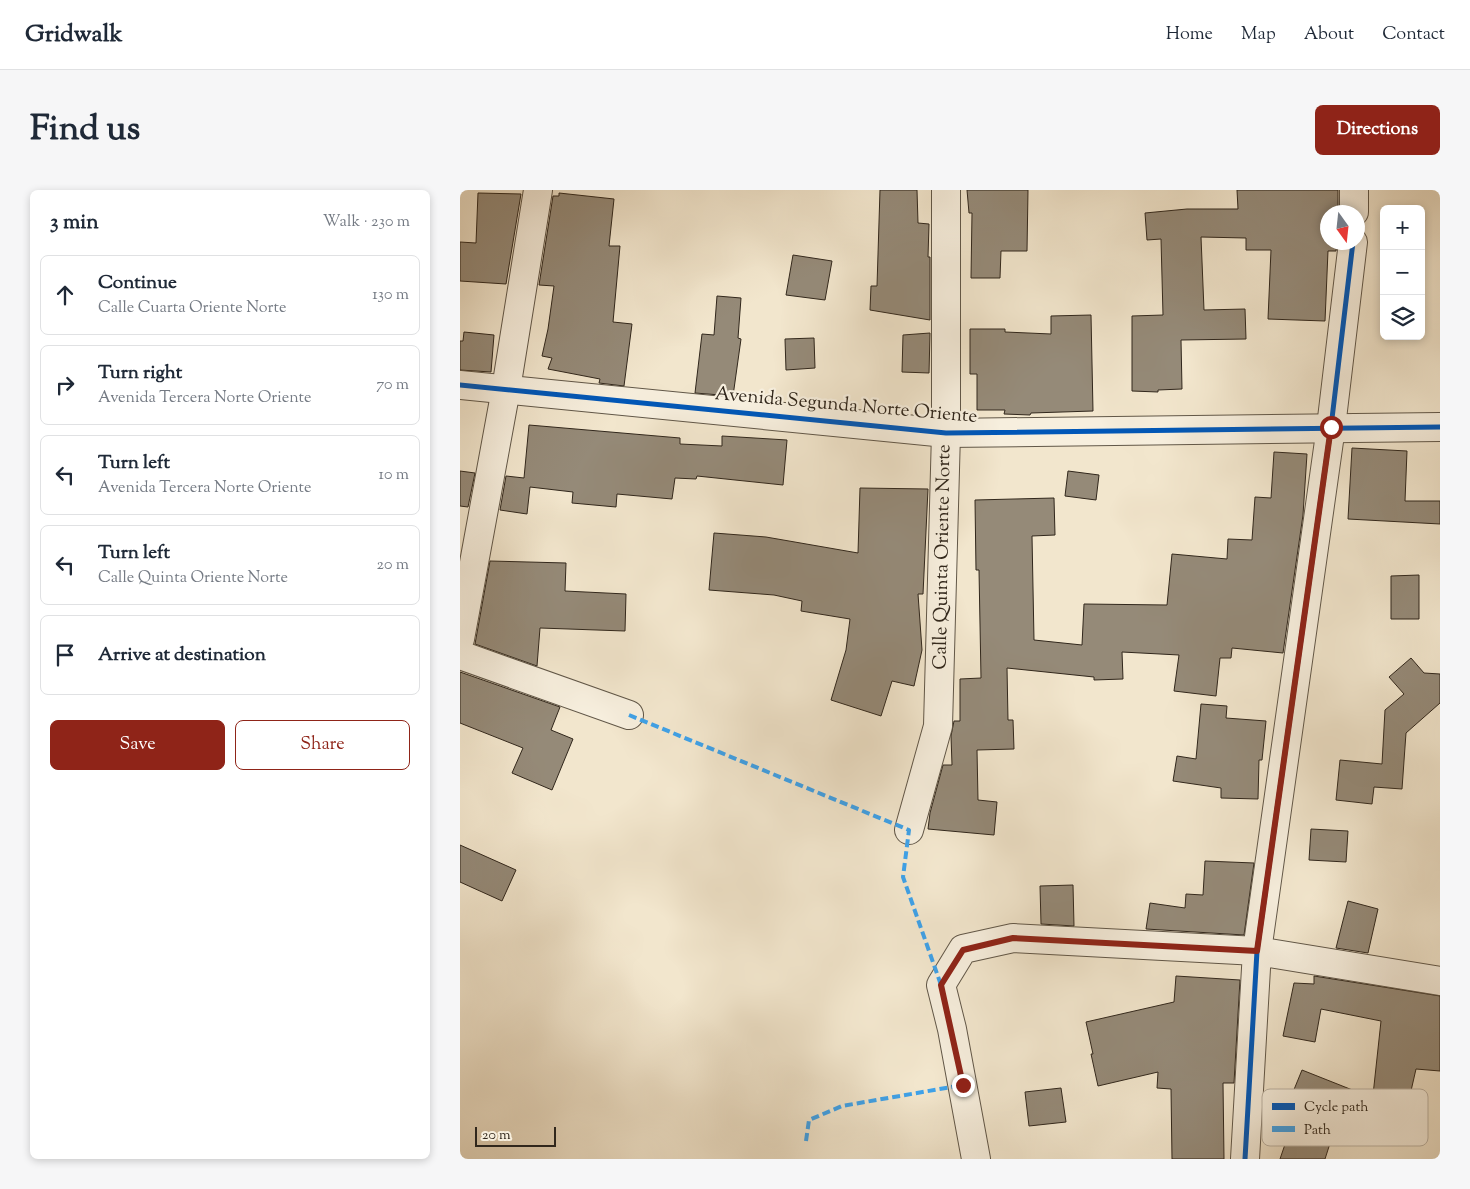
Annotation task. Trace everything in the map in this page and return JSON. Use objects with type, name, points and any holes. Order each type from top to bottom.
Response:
[{"type":"street","points":[[460,639],[506,389],[538,190]]},
{"type":"street","name":"Calle Quinta Oriente Norte","points":[[909,830],[938,726],[946,433],[946,190]]},
{"type":"street","points":[[1354,190],[1354,205]]},
{"type":"street","points":[[1245,1159],[1257,951],[1331,427],[1352,250]]},
{"type":"street","name":"Avenida Segunda Norte Oriente","points":[[460,385],[946,433],[1440,427]]},
{"type":"street","points":[[460,655],[628,715]]},
{"type":"street","points":[[976,1159],[952,1029],[941,985],[963,950],[1013,938],[1257,951],[1440,981]]},
{"type":"building","points":[[880,190],[917,190],[918,223],[929,224],[930,320],[870,310],[871,286],[877,286]]},
{"type":"building","points":[[967,190],[1028,190],[1027,251],[1001,251],[1000,278],[971,278],[972,213],[969,213]]},
{"type":"building","points":[[1237,190],[1338,190],[1338,205],[1320,205],[1320,250],[1336,250],[1328,251],[1325,321],[1268,319],[1271,250],[1246,250],[1246,238],[1201,237],[1204,310],[1245,309],[1246,339],[1181,340],[1182,389],[1158,390],[1158,392],[1132,391],[1132,316],[1163,315],[1161,239],[1147,240],[1145,213],[1187,209],[1238,209]]},
{"type":"building","points":[[478,193],[521,194],[506,284],[460,281],[460,242],[476,243]]},
{"type":"building","points":[[559,193],[614,199],[609,246],[620,246],[613,322],[632,324],[624,386],[599,383],[600,379],[548,369],[552,358],[542,356],[554,286],[539,285],[553,196],[559,196]]},
{"type":"building","points":[[793,255],[832,261],[825,300],[786,295]]},
{"type":"building","points":[[717,296],[741,298],[738,338],[741,339],[733,396],[695,393],[702,334],[714,335]]},
{"type":"building","points":[[1091,315],[1093,411],[1031,413],[1030,415],[1004,414],[1005,410],[977,410],[977,374],[970,374],[970,329],[1005,329],[1005,332],[1051,334],[1051,316]]},
{"type":"building","points":[[464,332],[494,335],[491,372],[460,370],[460,341],[463,341]]},
{"type":"building","points":[[930,333],[929,373],[902,372],[903,335]]},
{"type":"building","points":[[814,338],[815,368],[786,370],[785,339]]},
{"type":"building","points":[[529,425],[680,438],[680,444],[722,446],[722,436],[787,440],[783,485],[697,476],[696,479],[675,478],[672,499],[617,494],[616,507],[572,503],[573,492],[530,487],[527,514],[500,510],[506,476],[524,478]]},
{"type":"building","points":[[1352,448],[1407,451],[1405,501],[1440,501],[1440,524],[1348,519]]},
{"type":"building","points":[[1274,452],[1307,454],[1303,515],[1283,653],[1232,648],[1231,658],[1220,658],[1216,696],[1174,691],[1179,655],[1122,652],[1123,679],[1094,680],[1094,677],[1007,668],[1008,720],[1013,720],[1014,749],[977,750],[978,800],[997,802],[994,835],[928,829],[930,813],[943,765],[952,765],[951,736],[954,721],[960,721],[960,679],[981,678],[979,570],[976,570],[975,500],[1054,498],[1055,535],[1032,536],[1034,640],[1082,645],[1084,604],[1167,605],[1172,554],[1227,559],[1228,539],[1252,540],[1255,497],[1271,498]]},
{"type":"building","points":[[460,471],[475,473],[468,507],[460,506]]},
{"type":"building","points":[[1068,471],[1099,475],[1096,500],[1065,496]]},
{"type":"building","points":[[860,488],[928,489],[923,594],[918,594],[922,650],[914,686],[892,681],[881,716],[831,700],[846,650],[850,619],[801,611],[802,601],[774,595],[709,590],[714,533],[766,537],[858,553]]},
{"type":"building","points":[[490,561],[566,563],[565,591],[626,594],[625,631],[540,628],[537,666],[475,644]]},
{"type":"building","points":[[1419,575],[1419,619],[1391,619],[1391,576]]},
{"type":"building","points":[[1411,658],[1424,673],[1440,674],[1440,703],[1406,733],[1402,789],[1374,787],[1372,804],[1336,800],[1340,760],[1382,764],[1385,710],[1404,694],[1389,677]]},
{"type":"building","points":[[460,672],[560,707],[551,730],[573,739],[552,790],[512,773],[523,748],[460,723]]},
{"type":"building","points":[[1201,704],[1227,706],[1226,718],[1266,721],[1262,760],[1259,760],[1258,799],[1221,798],[1221,788],[1173,781],[1177,756],[1196,759]]},
{"type":"building","points":[[1311,829],[1348,831],[1346,862],[1309,860]]},
{"type":"building","points":[[460,845],[516,870],[502,901],[460,882]]},
{"type":"building","points":[[1205,861],[1254,863],[1244,935],[1146,929],[1150,903],[1185,908],[1186,894],[1203,895]]},
{"type":"building","points":[[1073,885],[1074,926],[1041,924],[1040,886]]},
{"type":"building","points":[[1348,901],[1378,909],[1368,953],[1336,948]]},
{"type":"building","points":[[1176,976],[1240,980],[1234,1083],[1223,1083],[1224,1159],[1172,1159],[1171,1089],[1157,1088],[1158,1072],[1098,1086],[1086,1022],[1174,1002]]},
{"type":"building","points":[[1314,976],[1440,996],[1440,1071],[1416,1069],[1411,1089],[1374,1089],[1381,1021],[1321,1009],[1315,1042],[1283,1036],[1294,983],[1314,984]]},
{"type":"building","points":[[1302,1070],[1350,1089],[1294,1089]]},
{"type":"building","points":[[1061,1088],[1066,1122],[1029,1126],[1025,1092]]},
{"type":"building","points":[[1284,1146],[1329,1146],[1325,1159],[1280,1159]]},
{"type":"marked path","points":[[629,715],[909,830],[903,877],[941,985]]},
{"type":"marked path","points":[[806,1141],[809,1120],[842,1106],[963,1085]]},
{"type":"cycle path","points":[[1245,1159],[1257,951],[1331,427],[1352,250]]},
{"type":"cycle path","points":[[460,385],[946,433],[1440,427]]},
{"type":"route","points":[[963,1085],[941,985],[963,950],[1013,938],[1257,951],[1331,427]]}]
